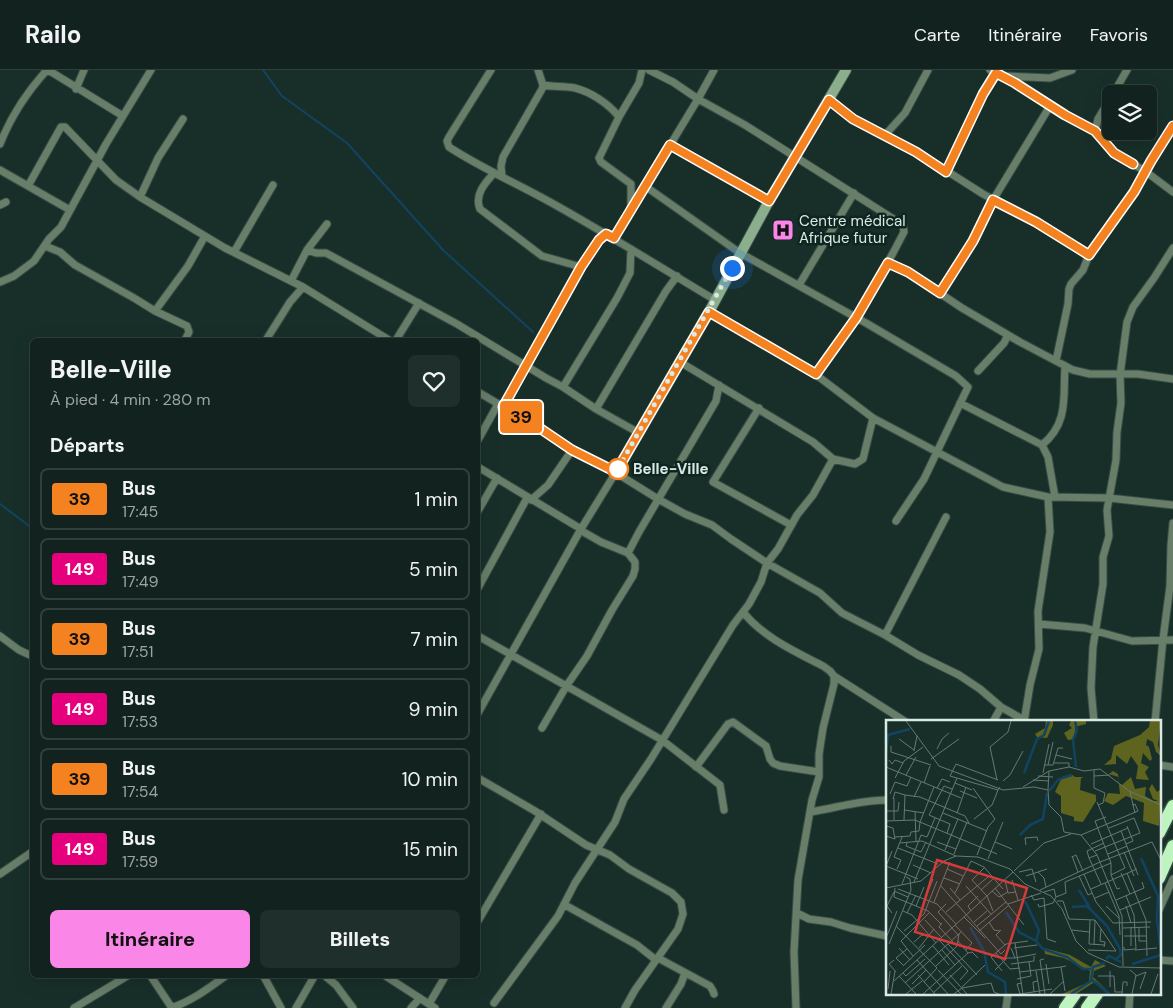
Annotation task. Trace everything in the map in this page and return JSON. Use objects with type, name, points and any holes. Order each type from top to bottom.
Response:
[{"type":"highway","points":[[1160,831],[1173,806]]},
{"type":"highway","points":[[1160,876],[1173,846]]},
{"type":"highway","points":[[1064,1008],[1073,996]]},
{"type":"highway","points":[[1087,1008],[1096,996]]},
{"type":"street","points":[[0,144],[29,91],[48,70],[76,89],[123,116]]},
{"type":"street","points":[[76,89],[84,70]]},
{"type":"street","points":[[0,282],[14,276],[34,262],[49,239],[61,227],[97,161],[151,70]]},
{"type":"street","points":[[491,70],[447,141],[449,147],[614,238],[715,300]]},
{"type":"street","points":[[502,176],[501,166],[503,157],[539,95],[543,84],[538,70]]},
{"type":"street","points":[[631,208],[630,184],[599,160],[619,117],[639,83],[642,70]]},
{"type":"street","points":[[649,70],[688,90],[698,99],[745,125],[899,221],[904,228],[888,263],[856,318],[816,374]]},
{"type":"street","points":[[614,238],[714,70]]},
{"type":"street","points":[[480,709],[580,529],[616,472],[709,312],[769,201],[846,70]]},
{"type":"street","points":[[885,136],[905,113],[928,70]]},
{"type":"street","points":[[997,72],[1050,78],[1072,70]]},
{"type":"street","points":[[1118,85],[1127,70]]},
{"type":"street","points":[[946,172],[983,94],[997,72]]},
{"type":"street","points":[[997,72],[1050,106],[1095,131],[1114,153],[1146,171],[1173,192]]},
{"type":"street","points":[[543,84],[576,88],[610,106],[619,117]]},
{"type":"street","points":[[829,100],[853,119],[916,152],[993,200],[1036,222],[1089,255]]},
{"type":"street","points":[[940,293],[973,241],[993,200],[1050,106]]},
{"type":"street","points":[[1095,131],[1102,112]]},
{"type":"street","points":[[140,197],[158,158],[183,119]]},
{"type":"street","points":[[1056,361],[1068,304],[1069,289],[1083,270],[1089,255],[1101,237],[1125,207],[1173,126]]},
{"type":"street","points":[[28,186],[61,128],[65,127],[116,180],[140,197],[205,236],[303,287],[386,338]]},
{"type":"street","points":[[670,145],[769,201]]},
{"type":"street","points":[[0,170],[70,210]]},
{"type":"street","points":[[494,173],[486,182],[478,198],[480,210],[542,256],[581,267]]},
{"type":"street","points":[[234,252],[273,185]]},
{"type":"street","points":[[645,186],[740,253],[956,376],[968,387],[917,492],[896,521]]},
{"type":"street","points":[[798,285],[854,193]]},
{"type":"street","points":[[291,281],[308,250],[327,224]]},
{"type":"street","points":[[480,437],[526,367],[581,267],[599,240],[606,234]]},
{"type":"street","points":[[155,311],[188,266],[205,236]]},
{"type":"street","points":[[46,246],[60,252],[75,265],[155,311],[187,326],[189,332],[186,338]]},
{"type":"street","points":[[1094,720],[1091,688],[1093,647],[1104,584],[1102,564],[1109,536],[1107,510],[1116,460],[1120,375],[1130,314],[1173,248]]},
{"type":"street","points":[[564,386],[630,273],[631,249]]},
{"type":"street","points":[[308,250],[326,253],[479,338]]},
{"type":"street","points":[[888,263],[908,272],[1008,335],[1065,366],[1090,374],[1138,374],[1173,379]]},
{"type":"street","points":[[596,409],[666,291],[677,276]]},
{"type":"street","points":[[267,338],[290,302],[303,287]]},
{"type":"street","points":[[397,338],[419,303]]},
{"type":"street","points":[[709,312],[816,374],[873,418],[1003,487],[1052,497],[1109,498],[1173,505]]},
{"type":"street","points":[[978,371],[1004,343],[1008,335]]},
{"type":"street","points":[[480,338],[526,367],[564,386],[596,409],[638,433]]},
{"type":"street","points":[[680,362],[813,442],[834,459],[855,464],[864,459],[873,418]]},
{"type":"street","points":[[1042,445],[1056,432],[1061,418],[1065,402],[1065,366]]},
{"type":"street","points":[[628,553],[716,401],[719,385]]},
{"type":"street","points":[[480,393],[541,429],[572,450],[616,472],[658,499],[685,514],[712,525],[767,563],[820,593],[842,613],[885,634],[918,655],[959,675],[980,689],[1002,708],[1022,720]]},
{"type":"street","points":[[960,403],[1042,445],[1048,457],[1052,497],[1050,532],[1038,611],[1039,649],[1024,720]]},
{"type":"street","points":[[759,408],[713,482],[791,525]]},
{"type":"street","points":[[480,585],[529,499],[548,484],[572,450]]},
{"type":"street","points":[[494,1003],[565,905],[575,883],[615,822],[628,793],[700,677],[756,592],[767,563],[813,495],[834,459]]},
{"type":"street","points":[[480,468],[601,542],[628,553],[635,562],[636,569],[633,576],[584,661],[567,685],[542,728]]},
{"type":"street","points":[[480,508],[497,478]]},
{"type":"street","points":[[885,634],[946,517]]},
{"type":"street","points":[[1155,720],[1170,586],[1170,545],[1173,522]]},
{"type":"street","points":[[743,612],[764,633],[823,666],[834,676],[903,720]]},
{"type":"street","points":[[1039,624],[1086,628],[1132,641],[1173,640]]},
{"type":"street","points":[[0,636],[19,650],[30,655]]},
{"type":"street","points":[[480,637],[662,740],[720,785],[724,810]]},
{"type":"street","points":[[796,1008],[794,952],[798,880],[819,772],[821,740],[834,684],[834,676]]},
{"type":"street","points":[[994,720],[1002,708]]},
{"type":"street","points":[[696,767],[728,724],[733,722],[766,746],[773,763],[780,766],[819,772]]},
{"type":"street","points":[[1160,764],[1173,767]]},
{"type":"street","points":[[480,779],[540,814],[586,845],[610,855],[629,869],[672,893],[681,902],[683,914],[678,929],[635,990],[625,1008]]},
{"type":"street","points":[[810,812],[856,802],[886,800]]},
{"type":"street","points":[[480,918],[540,814]]},
{"type":"street","points":[[0,874],[30,853]]},
{"type":"street","points":[[1160,908],[1173,879]]},
{"type":"street","points":[[565,905],[637,945],[657,959],[710,986],[714,994]]},
{"type":"street","points":[[797,913],[809,919],[831,922],[886,936]]},
{"type":"street","points":[[1160,960],[1173,961]]},
{"type":"street","points":[[666,1008],[681,984],[685,973]]},
{"type":"street","points":[[74,1008],[123,978]]},
{"type":"street","points":[[152,978],[172,1008],[203,992],[223,978]]},
{"type":"street","points":[[265,978],[280,1008]]},
{"type":"street","points":[[296,1008],[314,978]]},
{"type":"street","points":[[328,978],[336,985],[353,1008]]},
{"type":"street","points":[[389,978],[432,1006],[445,978]]},
{"type":"street","points":[[411,1008],[420,998]]},
{"type":"waterway","points":[[263,70],[282,96],[347,143],[443,250],[533,332]]},
{"type":"waterway","points":[[0,504],[30,526]]},
{"type":"bus line","name":"39","points":[[1133,164],[1114,153],[1095,131],[1056,110],[996,73],[983,94],[946,172],[916,152],[853,119],[829,100],[769,201],[670,145],[614,238],[606,234],[599,240],[581,267],[503,407],[572,450],[616,472],[709,312],[816,374],[822,363],[856,318],[878,277],[888,263],[908,272],[940,293],[964,257],[993,200],[1036,222],[1089,255],[1125,207],[1173,126]]},
{"type":"place","name":"Centre médical Afrique futur","points":[[783,230]]},
{"type":"place","name":"Belle-Ville","points":[[618,469]]},
{"type":"route","points":[[618,469],[616,472],[709,312],[732,268]]}]
